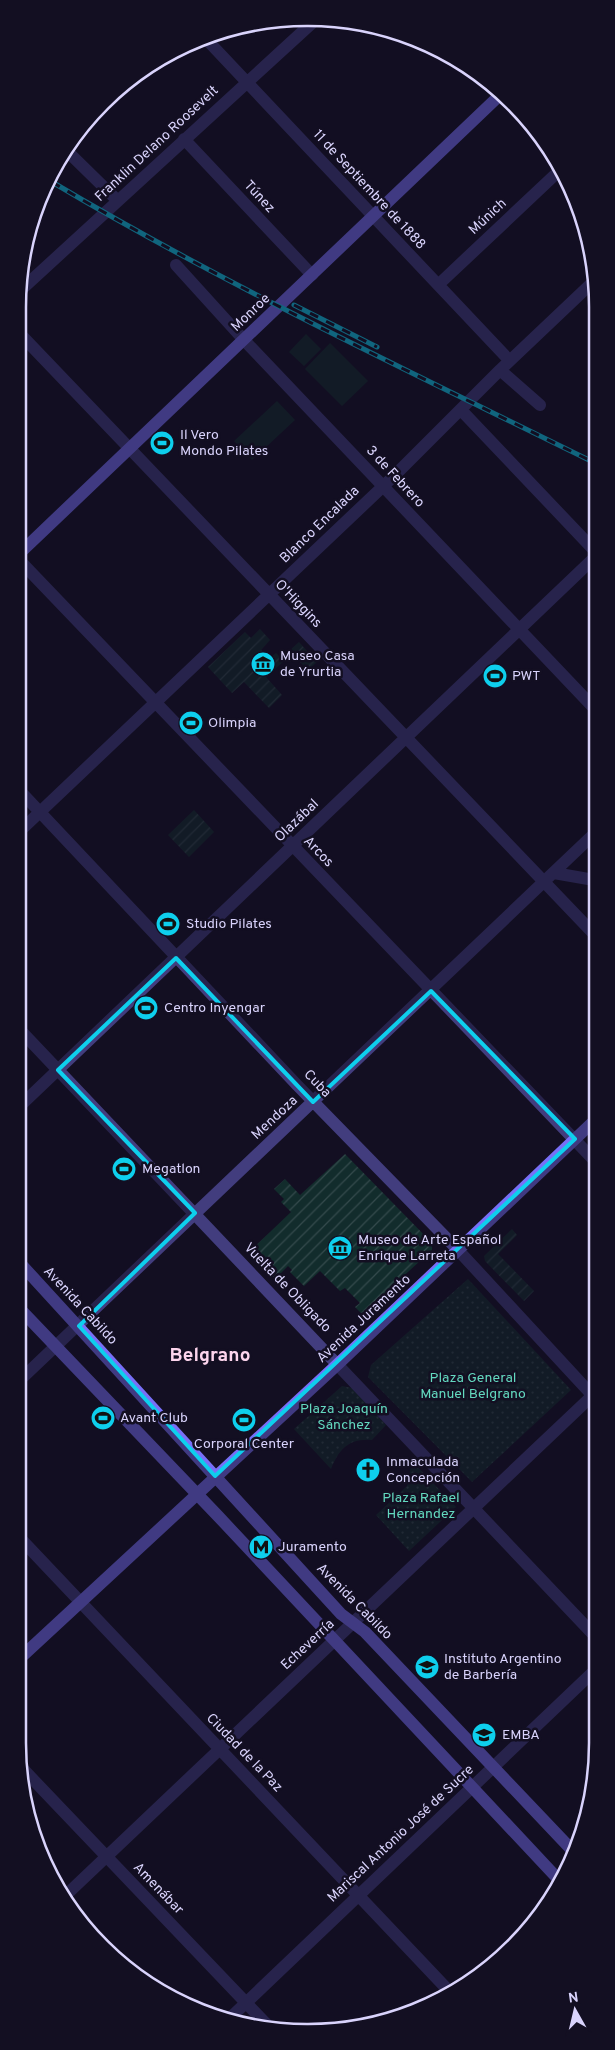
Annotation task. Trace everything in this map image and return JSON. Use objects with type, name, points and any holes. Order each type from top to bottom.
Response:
[{"type":"main road","name":"Monroe","points":[[26,547],[496,99]]},
{"type":"main road","name":"Avenida Juramento","points":[[199,1491],[339,1364],[589,1126]]},
{"type":"main road","name":"Avenida Cabildo","points":[[26,1269],[335,1607],[365,1632],[569,1846]]},
{"type":"main road","points":[[26,1315],[199,1491],[335,1641],[555,1876]]},
{"type":"main road","points":[[26,1652],[199,1491]]},
{"type":"street","name":"Franklin Delano Roosevelt","points":[[28,284],[309,26]]},
{"type":"street","name":"11 de Septiembre de 1888","points":[[211,44],[509,360]]},
{"type":"street","name":"Túnez","points":[[184,139],[312,275]]},
{"type":"street","points":[[72,155],[118,201]]},
{"type":"street","name":"Múnich","points":[[438,284],[556,175]]},
{"type":"street","name":"3 de Febrero","points":[[176,265],[244,340],[384,485],[589,703]]},
{"type":"street","name":"Blanco Encalada","points":[[26,825],[384,485],[509,360],[588,287]]},
{"type":"street","name":"O'Higgins","points":[[26,340],[589,929]]},
{"type":"street","points":[[500,370],[540,405]]},
{"type":"street","points":[[461,410],[589,545]]},
{"type":"street","name":"Olazábal","points":[[26,1100],[589,563]]},
{"type":"street","name":"Arcos","points":[[26,568],[589,1155]]},
{"type":"street","name":"Cuba","points":[[26,797],[176,958],[458,1250],[589,1392]]},
{"type":"street","name":"Mendoza","points":[[26,1375],[589,839]]},
{"type":"street","points":[[554,873],[589,879]]},
{"type":"street","name":"Vuelta de Obligado","points":[[26,1036],[339,1364],[589,1630]]},
{"type":"street","name":"Echeverría","points":[[70,1892],[589,1400]]},
{"type":"street","name":"Ciudad de la Paz","points":[[26,1545],[446,1987]]},
{"type":"street","name":"Mariscal Antonio José de Sucre","points":[[234,2014],[589,1676]]},
{"type":"street","name":"Amenábar","points":[[29,1775],[262,2020]]},
{"type":"highlighted area","points":[[176,958],[313,1102],[431,991],[575,1139],[215,1476],[79,1326],[195,1213],[58,1070]]},
{"type":"green space","points":[[306,334],[321,349],[304,366],[289,352]]},
{"type":"green space","points":[[330,343],[368,381],[342,406],[305,369]]},
{"type":"green space","points":[[277,401],[295,420],[252,460],[234,441]]},
{"type":"green space","points":[[260,629],[270,640],[261,650],[270,658],[276,653],[284,661],[266,677],[282,695],[269,708],[244,682],[232,693],[208,667],[245,632],[251,638]]},
{"type":"green space","points":[[299,642],[317,662],[308,670],[289,651]]},
{"type":"green space","points":[[194,810],[214,832],[189,857],[168,835]]},
{"type":"green space","points":[[345,1154],[432,1243],[432,1250],[362,1314],[355,1307],[360,1303],[345,1288],[340,1291],[320,1271],[304,1286],[290,1272],[292,1270],[288,1266],[275,1279],[249,1252],[291,1212],[281,1202],[284,1199],[274,1189],[285,1179],[300,1195]]},
{"type":"green space","points":[[512,1229],[517,1235],[498,1254],[534,1291],[524,1301],[485,1261],[484,1256]]},
{"type":"green space","name":"Plaza General Manuel Belgrano","points":[[468,1279],[571,1390],[472,1482],[368,1377],[371,1365]]},
{"type":"green space","name":"Plaza Joaquín Sánchez","points":[[342,1386],[352,1388],[386,1425],[372,1440],[357,1441],[346,1446],[331,1469],[294,1429]]},
{"type":"green space","name":"Plaza Rafael Hernandez","points":[[412,1461],[456,1507],[409,1551],[376,1515],[407,1486]]},
{"type":"railway","points":[[55,184],[253,293],[589,460]]},
{"type":"railway","points":[[294,305],[377,347]]},
{"type":"place","name":"Il Vero Mondo Pilates","points":[[162,443]]},
{"type":"place","name":"Museo Casa de Yrurtia","points":[[263,664]]},
{"type":"place","name":"PWT","points":[[495,676]]},
{"type":"place","name":"Olimpia","points":[[191,723]]},
{"type":"place","name":"Studio Pilates","points":[[168,924]]},
{"type":"place","name":"Centro Inyengar","points":[[146,1008]]},
{"type":"place","name":"Megatlon","points":[[124,1169]]},
{"type":"place","name":"Museo de Arte Español Enrique Larreta","points":[[340,1248]]},
{"type":"place","name":"Avant Club","points":[[103,1418]]},
{"type":"place","name":"Corporal Center","points":[[244,1420]]},
{"type":"place","name":"Inmaculada Concepción","points":[[368,1470]]},
{"type":"place","name":"Juramento","points":[[261,1547]]},
{"type":"place","name":"Instituto Argentino de Barbería","points":[[427,1667]]},
{"type":"place","name":"EMBA","points":[[484,1735]]},
{"type":"district","name":"Belgrano","points":[[210,1356]]}]
